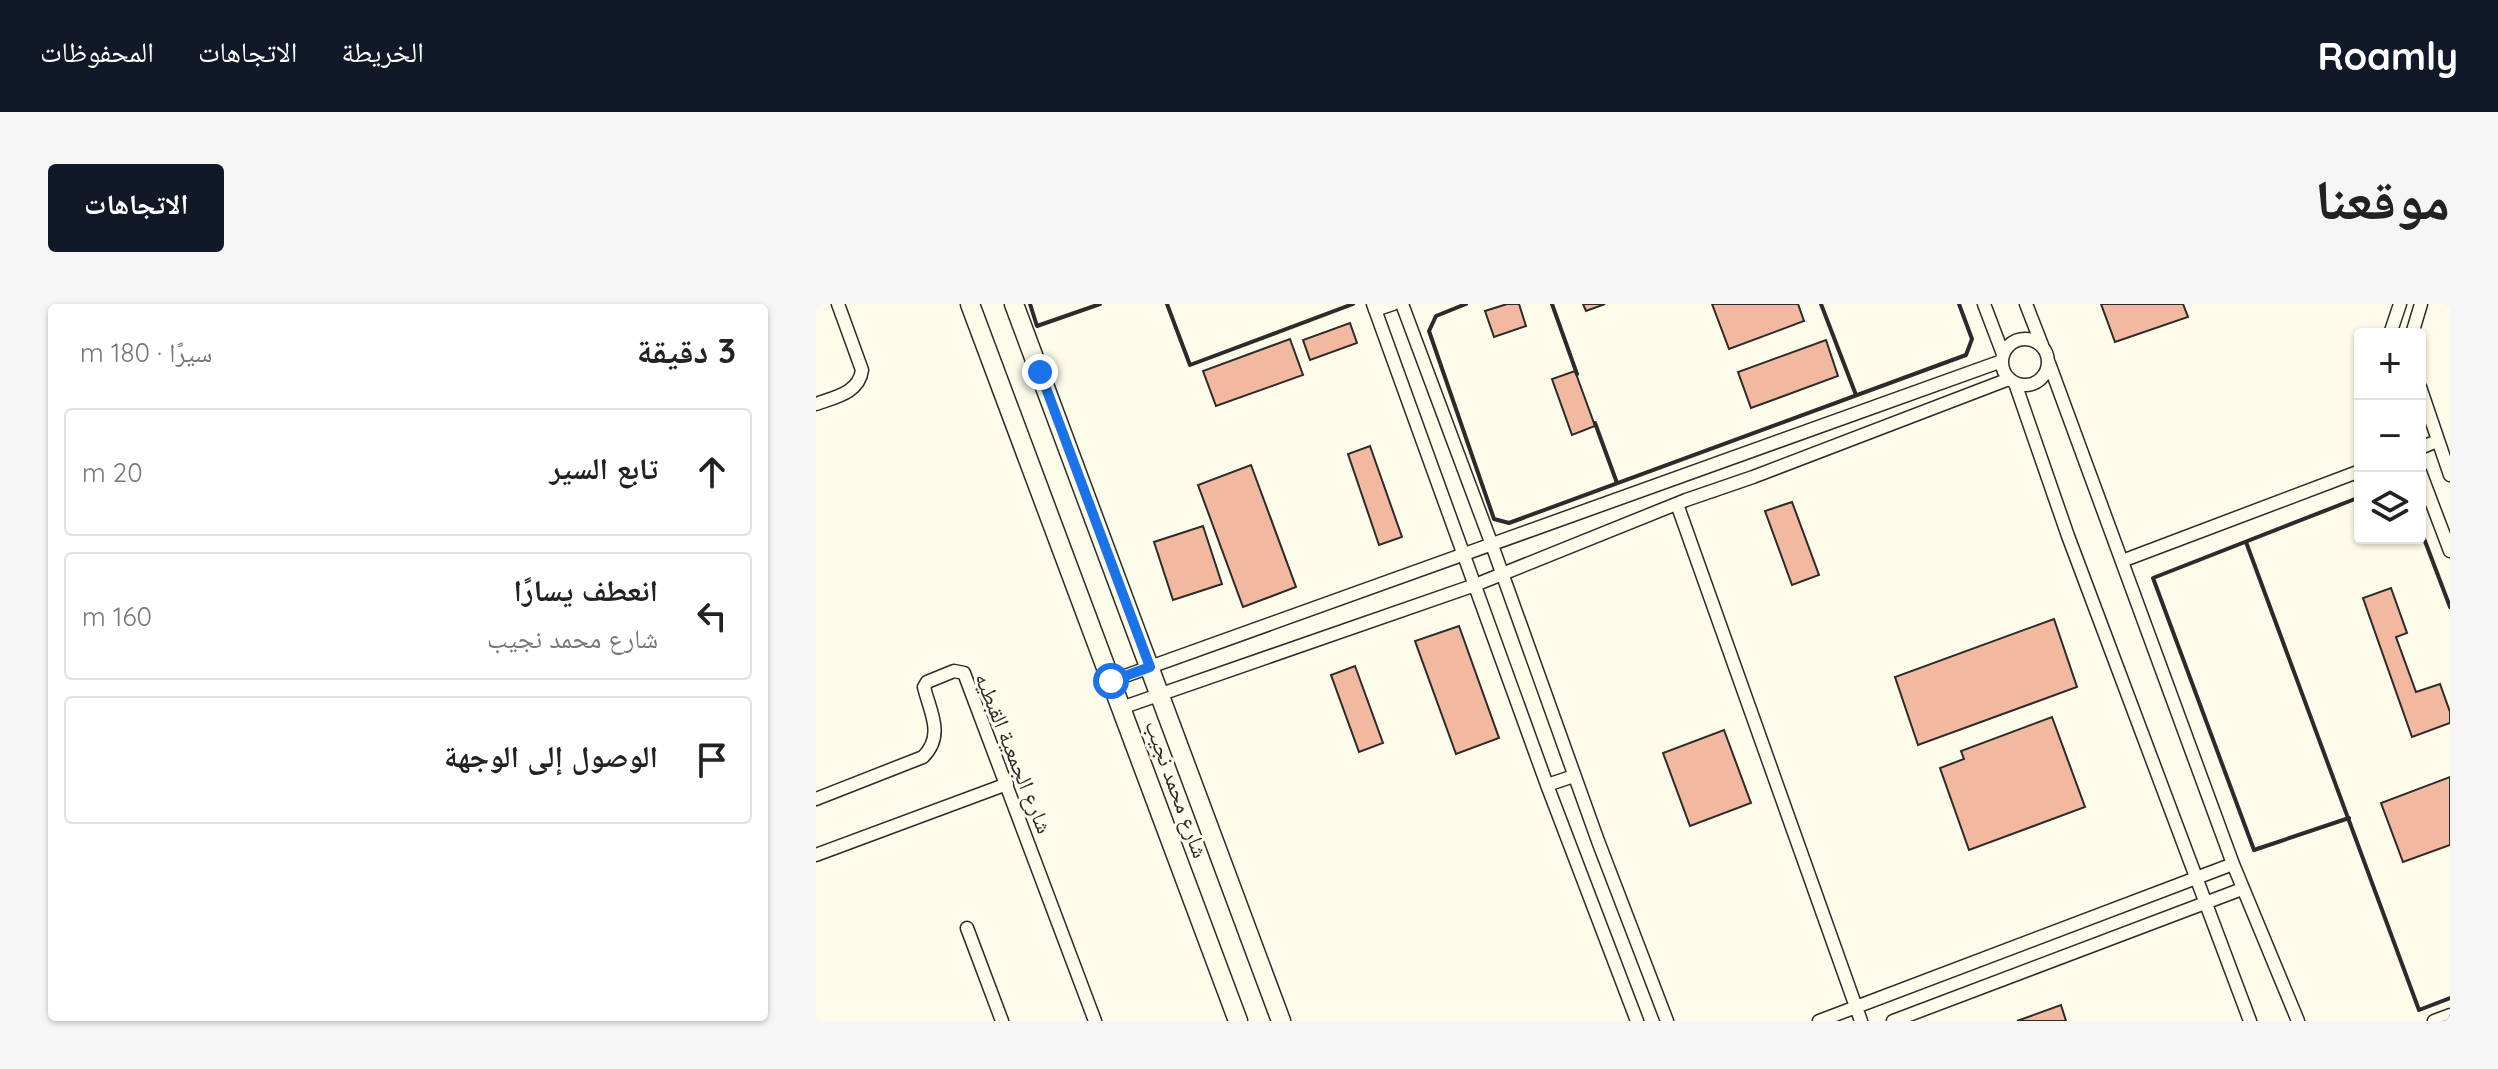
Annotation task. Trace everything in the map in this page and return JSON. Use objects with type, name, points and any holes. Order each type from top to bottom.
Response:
[{"type":"street","points":[[816,404],[850,391],[861,379],[860,362],[838,304]]},
{"type":"street","name":"شارع محمد نجيب","points":[[970,304],[1238,1021]]},
{"type":"street","name":"شارع محمد نجيب","points":[[1014,304],[1281,1021]]},
{"type":"street","points":[[1393,304],[1374,307],[1547,785],[1637,1021]]},
{"type":"street","points":[[1402,304],[1667,1021]]},
{"type":"street","points":[[1984,304],[2003,358],[2003,368],[2012,381],[2250,1021]]},
{"type":"street","points":[[2026,304],[2046,350],[2242,889],[2298,1021]]},
{"type":"street","points":[[2392,328],[2400,304]]},
{"type":"street","points":[[2414,328],[2421,304]]},
{"type":"street","points":[[1111,681],[2003,358],[2007,348],[2017,340],[2030,339],[2042,345]]},
{"type":"street","points":[[1121,708],[1475,585],[1677,504],[2012,381],[2028,385],[2040,380],[2049,363]]},
{"type":"street","points":[[2424,400],[2450,475]]},
{"type":"street","points":[[2426,446],[2437,441]]},
{"type":"street","points":[[1744,454],[1753,477]]},
{"type":"street","points":[[2122,561],[2357,472]]},
{"type":"street","points":[[2426,487],[2448,542]]},
{"type":"street","points":[[1677,504],[1861,1021]]},
{"type":"street","name":"شارع الجمعية القبطيه","points":[[816,799],[923,757],[930,750],[935,737],[935,724],[924,687],[931,679],[959,671],[967,677],[1095,1021]]},
{"type":"street","points":[[1547,785],[1574,776]]},
{"type":"street","points":[[816,855],[1007,784]]},
{"type":"street","points":[[1819,1021],[2233,864]]},
{"type":"street","points":[[1893,1021],[2242,889]]},
{"type":"street","points":[[967,928],[998,1020]]},
{"type":"street","points":[[2063,928],[2073,954]]},
{"type":"street","points":[[1976,962],[1984,988]]},
{"type":"street","points":[[1929,979],[1938,1005]]},
{"type":"street","points":[[2434,1021],[2450,1015]]},
{"type":"building","points":[[1507,304],[1519,304],[1526,326],[1494,337],[1485,311]]},
{"type":"building","points":[[1583,304],[1605,304],[1586,311]]},
{"type":"building","points":[[1712,304],[1798,304],[1804,321],[1729,349]]},
{"type":"building","points":[[2101,304],[2183,304],[2188,317],[2115,342]]},
{"type":"building","points":[[1350,323],[1357,343],[1310,360],[1303,340]]},
{"type":"building","points":[[1290,339],[1303,375],[1216,406],[1203,371]]},
{"type":"building","points":[[1826,340],[1838,376],[1751,408],[1738,372]]},
{"type":"building","points":[[1575,371],[1595,426],[1572,435],[1552,379]]},
{"type":"building","points":[[1370,446],[1402,537],[1379,545],[1348,454]]},
{"type":"building","points":[[1251,465],[1296,587],[1243,607],[1198,485]]},
{"type":"building","points":[[1792,502],[1819,575],[1792,585],[1765,511]]},
{"type":"building","points":[[1203,526],[1222,584],[1173,600],[1154,542]]},
{"type":"building","points":[[2391,588],[2407,633],[2396,637],[2416,692],[2440,684],[2450,712],[2450,723],[2412,737],[2363,598]]},
{"type":"building","points":[[2054,619],[2077,687],[1918,745],[1895,677]]},
{"type":"building","points":[[1459,626],[1499,738],[1456,754],[1415,641]]},
{"type":"building","points":[[1355,666],[1383,743],[1359,752],[1331,675]]},
{"type":"building","points":[[2052,717],[2085,807],[1969,850],[1940,768],[1964,759],[1961,751]]},
{"type":"building","points":[[1724,730],[1751,803],[1690,826],[1663,753]]},
{"type":"building","points":[[2450,777],[2450,845],[2403,862],[2381,803]]},
{"type":"building","points":[[2061,1005],[2066,1021],[2017,1021]]},
{"type":"wall","points":[[1030,304],[1037,326],[1100,304]]},
{"type":"wall","points":[[1167,304],[1190,365],[1353,304]]},
{"type":"wall","points":[[1466,304],[1436,316],[1429,331],[1494,519],[1509,523],[1966,355],[1972,339],[1959,304]]},
{"type":"wall","points":[[1552,304],[1577,374]]},
{"type":"wall","points":[[1821,304],[1856,395]]},
{"type":"wall","points":[[1595,423],[1617,483]]},
{"type":"wall","points":[[2349,818],[2254,850],[2153,578],[2354,499]]},
{"type":"wall","points":[[2246,542],[2419,1010],[2450,998]]},
{"type":"wall","points":[[2426,544],[2450,607]]},
{"type":"route","points":[[1040,372],[1150,667],[1111,681]]}]
